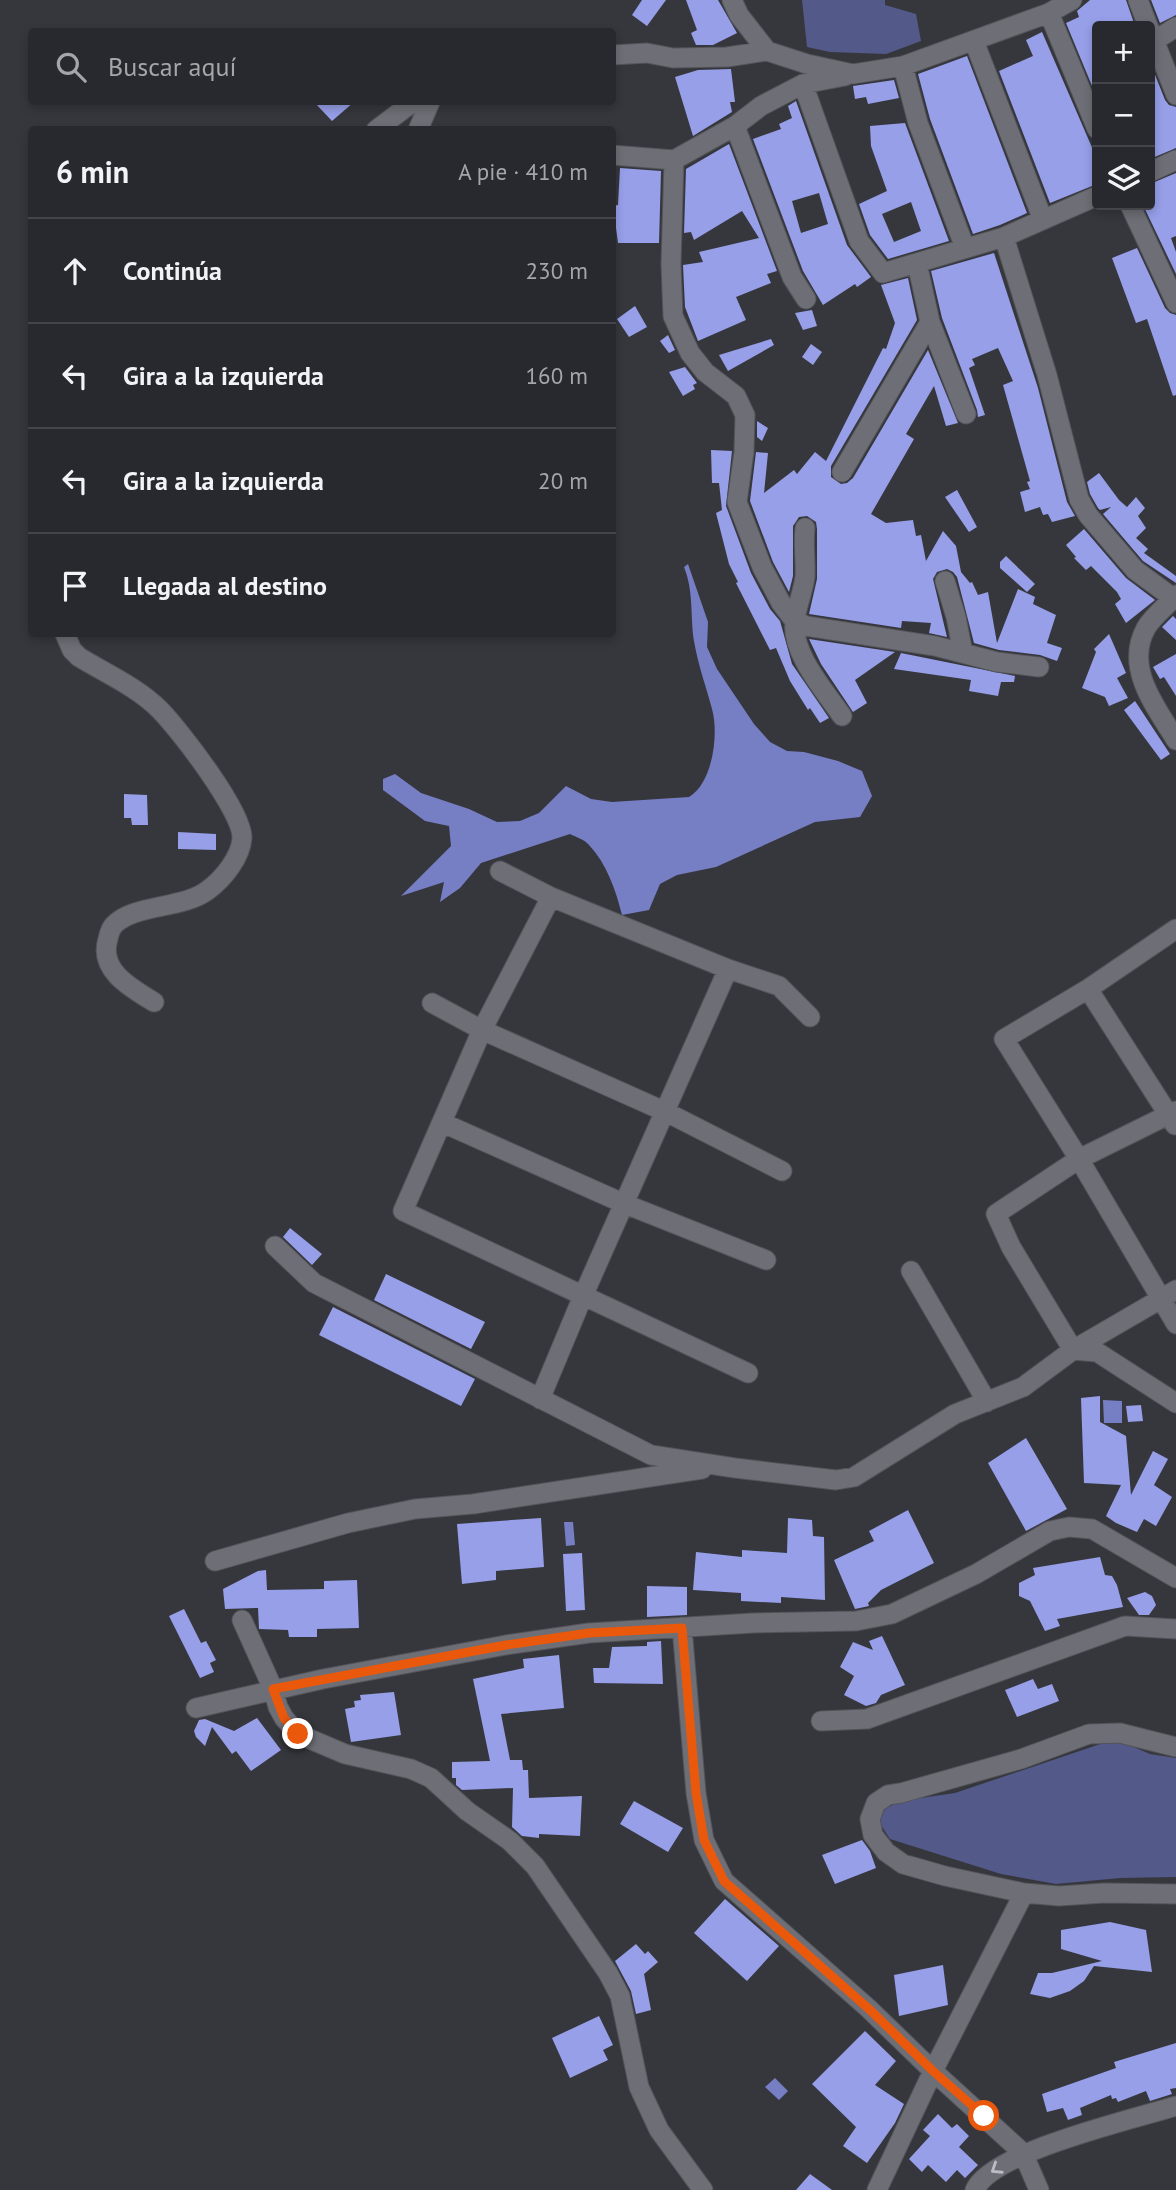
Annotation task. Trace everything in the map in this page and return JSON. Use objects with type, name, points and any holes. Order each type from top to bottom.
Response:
[{"type":"street","points":[[732,0],[767,51]]},
{"type":"street","points":[[616,155],[674,160],[735,126],[761,106],[803,85],[903,66],[1049,13],[1072,0]]},
{"type":"street","points":[[1138,0],[1147,21]]},
{"type":"street","points":[[1049,13],[1092,117]]},
{"type":"street","points":[[1155,31],[1176,27]]},
{"type":"street","points":[[974,41],[1043,220]]},
{"type":"street","points":[[1155,42],[1176,95]]},
{"type":"street","points":[[616,55],[647,53],[673,58],[727,57],[767,51],[807,64],[853,74]]},
{"type":"street","points":[[903,66],[918,123],[965,248]]},
{"type":"street","points":[[803,85],[859,241],[883,273],[1004,237],[1092,198]]},
{"type":"street","points":[[381,126],[409,105]]},
{"type":"street","points":[[420,126],[429,105]]},
{"type":"street","points":[[735,126],[792,277],[806,299]]},
{"type":"street","points":[[674,160],[671,264],[673,316],[690,353],[705,372],[736,396],[745,415],[744,452],[737,502],[762,566],[781,603],[794,620],[806,626],[893,638],[997,662],[1039,667]]},
{"type":"street","points":[[1155,170],[1176,160]]},
{"type":"street","points":[[1132,210],[1176,303]]},
{"type":"street","points":[[1004,237],[1047,375],[1079,499],[1088,515],[1135,570],[1175,598],[1147,627],[1138,648],[1138,666],[1148,694],[1176,740]]},
{"type":"street","points":[[917,263],[930,322],[966,414]]},
{"type":"street","points":[[842,472],[930,322]]},
{"type":"street","points":[[805,528],[805,575],[794,620],[795,634],[805,663],[842,716]]},
{"type":"street","points":[[944,581],[956,617],[963,653]]},
{"type":"street","points":[[66,637],[72,650],[79,657],[131,688],[158,708],[214,780],[240,824],[242,837],[239,850],[226,873],[208,890],[192,900],[124,918],[114,925],[109,933],[105,948],[107,961],[131,988],[153,1002]]},
{"type":"street","points":[[500,871],[551,897],[728,970],[779,986],[810,1017]]},
{"type":"street","points":[[551,897],[482,1030],[403,1211],[748,1373]]},
{"type":"street","points":[[1174,935],[1004,1039],[1168,1294],[1176,1324]]},
{"type":"street","points":[[540,1399],[728,970]]},
{"type":"street","points":[[1073,1350],[1011,1247],[996,1214],[1079,1159],[1174,1117],[1088,989]]},
{"type":"street","points":[[432,1003],[482,1030],[666,1112],[782,1171]]},
{"type":"street","points":[[443,1123],[625,1204],[766,1260]]},
{"type":"street","points":[[275,1246],[313,1283],[651,1455],[836,1480],[854,1477],[954,1414],[1023,1387],[1073,1350],[1168,1294]]},
{"type":"street","points":[[911,1271],[987,1402]]},
{"type":"street","points":[[1073,1350],[1097,1352],[1176,1403]]},
{"type":"street","points":[[215,1561],[348,1523],[415,1510],[473,1504],[720,1466]]},
{"type":"street","points":[[196,1708],[273,1689],[520,1643],[589,1633],[753,1623],[856,1621],[892,1614],[964,1580],[1050,1531],[1069,1527],[1092,1529],[1176,1578]]},
{"type":"street","points":[[242,1620],[284,1718],[298,1734],[345,1754],[411,1769],[431,1778],[467,1811],[510,1841],[535,1866],[608,1973],[620,1996],[639,2087],[659,2130],[703,2190]]},
{"type":"street","points":[[821,1721],[867,1719],[1125,1626],[1176,1629]]},
{"type":"street","points":[[682,1628],[696,1793],[704,1840],[724,1881],[868,2008],[1023,2153],[1039,2190]]},
{"type":"street","points":[[1176,1747],[1121,1733],[1089,1734],[1021,1759],[888,1795],[876,1804],[870,1819],[873,1835],[886,1852],[903,1864],[945,1876],[1024,1892],[1059,1896],[1104,1893],[1176,1894]]},
{"type":"street","points":[[877,2190],[933,2071],[1024,1892]]},
{"type":"street","points":[[975,2190],[978,2182],[993,2169],[1023,2153],[1176,2106]]},
{"type":"shaded area","points":[[802,0],[885,0],[885,5],[916,14],[921,41],[886,54],[830,52],[807,47]]},
{"type":"shaded area","points":[[688,564],[708,622],[707,647],[717,669],[754,724],[770,742],[787,751],[804,752],[838,761],[862,771],[872,796],[860,817],[815,822],[716,867],[677,875],[660,884],[649,910],[622,915],[614,887],[601,861],[587,843],[570,834],[481,863],[460,888],[440,902],[444,882],[401,896],[451,846],[449,826],[425,821],[383,790],[383,779],[395,774],[421,793],[469,809],[497,822],[520,821],[539,813],[566,786],[591,799],[612,802],[689,797],[697,790],[709,769],[715,731],[694,641],[691,595],[684,567]]},
{"type":"shaded area","points":[[1103,1400],[1122,1401],[1122,1423],[1104,1423]]},
{"type":"shaded area","points":[[564,1522],[573,1522],[575,1545],[566,1546]]},
{"type":"shaded area","points":[[1115,1739],[1150,1754],[1176,1758],[1176,1877],[1120,1878],[1056,1884],[1001,1874],[890,1839],[879,1822],[885,1809],[900,1801],[955,1793]]},
{"type":"shaded area","points":[[775,2078],[788,2091],[779,2100],[765,2087]]},
{"type":"building","points":[[642,0],[666,0],[647,26],[632,15]]},
{"type":"building","points":[[686,0],[718,0],[737,33],[713,45],[696,45],[691,33],[697,30]]},
{"type":"building","points":[[1090,0],[1126,0],[1133,21],[1092,21],[1092,86],[1066,23],[1079,17],[1077,11]]},
{"type":"building","points":[[1151,0],[1176,0],[1176,15],[1160,23]]},
{"type":"building","points":[[1042,32],[1092,147],[1092,186],[1050,203],[999,71],[1033,56],[1026,40]]},
{"type":"building","points":[[967,56],[1027,213],[973,234],[930,119],[918,74]]},
{"type":"building","points":[[731,69],[735,102],[730,102],[732,112],[693,136],[675,77],[698,70]]},
{"type":"building","points":[[1155,75],[1165,100],[1176,107],[1176,148],[1155,157]]},
{"type":"building","points":[[894,80],[899,98],[868,104],[866,97],[855,99],[853,86]]},
{"type":"building","points":[[796,101],[847,245],[871,277],[823,305],[803,271],[753,139],[781,129],[779,124],[792,118],[788,106]],"holes":[[[819,193],[828,224],[801,233],[792,201]]]},
{"type":"building","points":[[317,105],[351,105],[332,121]]},
{"type":"building","points":[[905,123],[949,241],[888,259],[870,235],[859,204],[887,191],[871,146],[870,126]],"holes":[[[911,202],[921,231],[894,242],[882,214]]]},
{"type":"building","points":[[729,144],[777,271],[767,274],[771,283],[736,297],[746,320],[698,341],[685,307],[683,265],[703,262],[699,252],[759,238],[742,211],[694,240],[691,232],[684,233],[686,169]]},
{"type":"building","points":[[620,168],[661,171],[659,243],[618,243]]},
{"type":"building","points":[[1176,173],[1176,236],[1171,238],[1176,252],[1176,274],[1145,210],[1155,210],[1155,182]]},
{"type":"building","points":[[1137,248],[1165,308],[1176,315],[1176,395],[1173,396],[1147,319],[1136,323],[1112,258]]},
{"type":"building","points":[[994,253],[1038,388],[1067,502],[1075,516],[1052,522],[1048,514],[1043,515],[1040,507],[1025,512],[1020,492],[1030,489],[1027,482],[1030,481],[1003,385],[1013,381],[998,348],[972,359],[975,365],[969,368],[985,415],[978,417],[942,318],[931,271]]},
{"type":"building","points":[[908,278],[917,320],[831,466],[831,477],[841,484],[853,478],[928,350],[958,423],[946,426],[934,386],[906,434],[914,439],[871,514],[886,523],[913,520],[916,536],[921,535],[926,561],[943,531],[956,546],[961,572],[972,582],[978,595],[988,592],[997,643],[1018,589],[1035,597],[1033,604],[1056,615],[1047,643],[1062,648],[1057,661],[1040,655],[999,650],[974,643],[957,577],[947,569],[937,572],[933,579],[947,637],[929,633],[931,623],[902,621],[901,628],[809,614],[817,579],[817,529],[816,522],[807,516],[799,517],[793,526],[793,576],[789,592],[773,562],[750,501],[756,452],[768,453],[764,493],[794,470],[797,474],[815,452],[826,461],[883,348],[886,349],[895,323],[881,285]]},
{"type":"building","points":[[635,306],[647,327],[629,337],[617,319]]},
{"type":"building","points":[[812,310],[817,326],[803,330],[795,313]]},
{"type":"building","points":[[668,335],[675,350],[669,353],[660,341]]},
{"type":"building","points":[[771,339],[774,345],[728,371],[719,355]]},
{"type":"building","points":[[811,344],[822,352],[813,365],[802,357]]},
{"type":"building","points":[[685,367],[697,383],[693,385],[695,389],[683,396],[669,372]]},
{"type":"building","points":[[757,421],[768,428],[762,441],[757,437]]},
{"type":"building","points":[[711,450],[732,451],[726,506],[751,573],[770,609],[780,621],[792,664],[829,718],[820,723],[810,708],[808,710],[790,681],[776,648],[770,650],[736,583],[738,582],[729,564],[716,513],[722,510],[719,483],[712,483]]},
{"type":"building","points":[[1099,473],[1127,507],[1136,497],[1145,508],[1138,516],[1146,528],[1136,538],[1148,549],[1144,553],[1176,576],[1176,583],[1143,561],[1103,514],[1111,507],[1100,510],[1098,508],[1087,482]]},
{"type":"building","points":[[957,490],[977,527],[969,532],[945,497]]},
{"type":"building","points":[[1084,529],[1126,578],[1155,600],[1126,623],[1115,604],[1121,599],[1117,592],[1091,566],[1086,570],[1066,545]]},
{"type":"building","points":[[1006,556],[1035,584],[1027,592],[1000,568],[1000,562]]},
{"type":"building","points":[[1173,616],[1176,619],[1176,640],[1162,627]]},
{"type":"building","points":[[1109,634],[1126,673],[1117,678],[1128,698],[1109,706],[1105,697],[1082,688],[1096,652],[1094,649]]},
{"type":"building","points":[[809,639],[895,652],[855,680],[867,703],[853,712],[821,664]]},
{"type":"building","points":[[901,653],[1015,676],[1014,682],[1001,682],[998,696],[969,691],[971,680],[894,669]]},
{"type":"building","points":[[1176,654],[1176,696],[1164,677],[1160,679],[1153,667]]},
{"type":"building","points":[[1135,701],[1170,754],[1161,760],[1124,710]]},
{"type":"building","points":[[124,794],[147,795],[148,825],[132,825],[131,818],[124,818]]},
{"type":"building","points":[[178,832],[216,834],[216,850],[178,849]]},
{"type":"building","points":[[290,1228],[322,1254],[312,1265],[283,1237]]},
{"type":"building","points":[[386,1274],[485,1322],[471,1349],[374,1300]]},
{"type":"building","points":[[333,1307],[475,1379],[461,1406],[319,1335]]},
{"type":"building","points":[[1100,1396],[1100,1422],[1126,1436],[1131,1495],[1153,1451],[1168,1459],[1154,1485],[1172,1497],[1156,1526],[1144,1519],[1137,1532],[1116,1523],[1106,1516],[1121,1485],[1084,1483],[1081,1398]]},
{"type":"building","points":[[1141,1405],[1143,1421],[1128,1422],[1126,1406]]},
{"type":"building","points":[[1026,1438],[1067,1509],[1026,1531],[988,1463]]},
{"type":"building","points":[[908,1510],[934,1563],[881,1590],[868,1603],[869,1606],[855,1609],[834,1560],[874,1541],[869,1531]]},
{"type":"building","points":[[541,1518],[544,1567],[496,1571],[496,1580],[462,1584],[457,1524]]},
{"type":"building","points":[[788,1518],[812,1520],[813,1536],[824,1537],[825,1600],[781,1597],[781,1603],[741,1601],[741,1593],[693,1590],[696,1552],[742,1557],[742,1550],[787,1553]]},
{"type":"building","points":[[582,1553],[585,1610],[566,1611],[563,1554]]},
{"type":"building","points":[[1100,1557],[1105,1575],[1112,1576],[1117,1585],[1123,1607],[1057,1619],[1060,1626],[1045,1631],[1030,1601],[1019,1596],[1019,1583],[1035,1575],[1033,1568]]},
{"type":"building","points":[[266,1570],[267,1590],[324,1589],[324,1581],[357,1580],[359,1628],[317,1629],[317,1637],[289,1637],[288,1630],[259,1629],[258,1608],[225,1609],[223,1589],[258,1571]]},
{"type":"building","points":[[647,1586],[687,1587],[687,1615],[647,1617]]},
{"type":"building","points":[[1145,1592],[1152,1596],[1156,1605],[1149,1615],[1139,1615],[1127,1598]]},
{"type":"building","points":[[184,1609],[201,1643],[206,1641],[216,1660],[210,1663],[214,1672],[200,1678],[169,1616]]},
{"type":"building","points":[[882,1636],[905,1685],[881,1695],[876,1703],[866,1706],[844,1695],[854,1676],[840,1667],[853,1642],[873,1650],[869,1641]]},
{"type":"building","points":[[661,1641],[663,1684],[594,1683],[593,1668],[609,1668],[612,1647],[647,1646],[647,1642]]},
{"type":"building","points":[[559,1655],[564,1708],[501,1714],[510,1760],[522,1760],[523,1770],[528,1770],[529,1798],[582,1796],[580,1836],[522,1836],[512,1827],[513,1788],[462,1790],[456,1785],[456,1778],[452,1778],[452,1762],[490,1761],[473,1679],[524,1668],[523,1659]]},
{"type":"building","points":[[1033,1679],[1038,1689],[1052,1684],[1059,1701],[1017,1717],[1005,1690]]},
{"type":"building","points":[[394,1692],[401,1735],[351,1742],[345,1709],[355,1707],[354,1701],[361,1700],[360,1695]]},
{"type":"building","points":[[257,1718],[281,1750],[251,1771],[236,1751],[232,1754],[212,1727],[205,1746],[194,1731],[199,1720],[205,1719],[234,1731]]},
{"type":"building","points":[[634,1801],[683,1828],[668,1852],[620,1824]]},
{"type":"building","points":[[862,1840],[870,1851],[876,1868],[835,1884],[822,1855]]},
{"type":"building","points":[[725,1899],[779,1946],[747,1981],[694,1933]]},
{"type":"building","points":[[1110,1922],[1146,1930],[1152,1972],[1094,1966],[1084,1981],[1070,1991],[1050,1998],[1030,1994],[1038,1973],[1052,1973],[1102,1961],[1061,1949],[1061,1930]]},
{"type":"building","points":[[636,1944],[645,1954],[648,1951],[658,1962],[644,1974],[651,2010],[636,2014],[631,1991],[615,1961]]},
{"type":"building","points":[[943,1965],[948,2005],[899,2016],[894,1975]]},
{"type":"building","points":[[599,2016],[613,2045],[603,2050],[608,2060],[570,2078],[552,2038]]},
{"type":"building","points":[[865,2031],[896,2061],[875,2085],[904,2104],[895,2123],[867,2163],[843,2146],[856,2127],[812,2084]]},
{"type":"building","points":[[1176,2043],[1176,2088],[1170,2089],[1172,2094],[1150,2101],[1146,2091],[1118,2102],[1116,2098],[1112,2099],[1111,2095],[1080,2108],[1082,2115],[1068,2120],[1063,2108],[1047,2112],[1042,2094],[1116,2068],[1114,2062]]},
{"type":"building","points":[[938,2114],[952,2128],[957,2124],[969,2136],[959,2147],[978,2165],[965,2178],[957,2170],[946,2182],[928,2165],[922,2172],[909,2159],[930,2136],[923,2130]]},
{"type":"building","points":[[810,2174],[832,2190],[796,2190]]},
{"type":"route","points":[[298,1734],[284,1718],[273,1689],[506,1645],[589,1633],[682,1628],[696,1793],[704,1840],[724,1881],[868,2008],[984,2116]]}]
